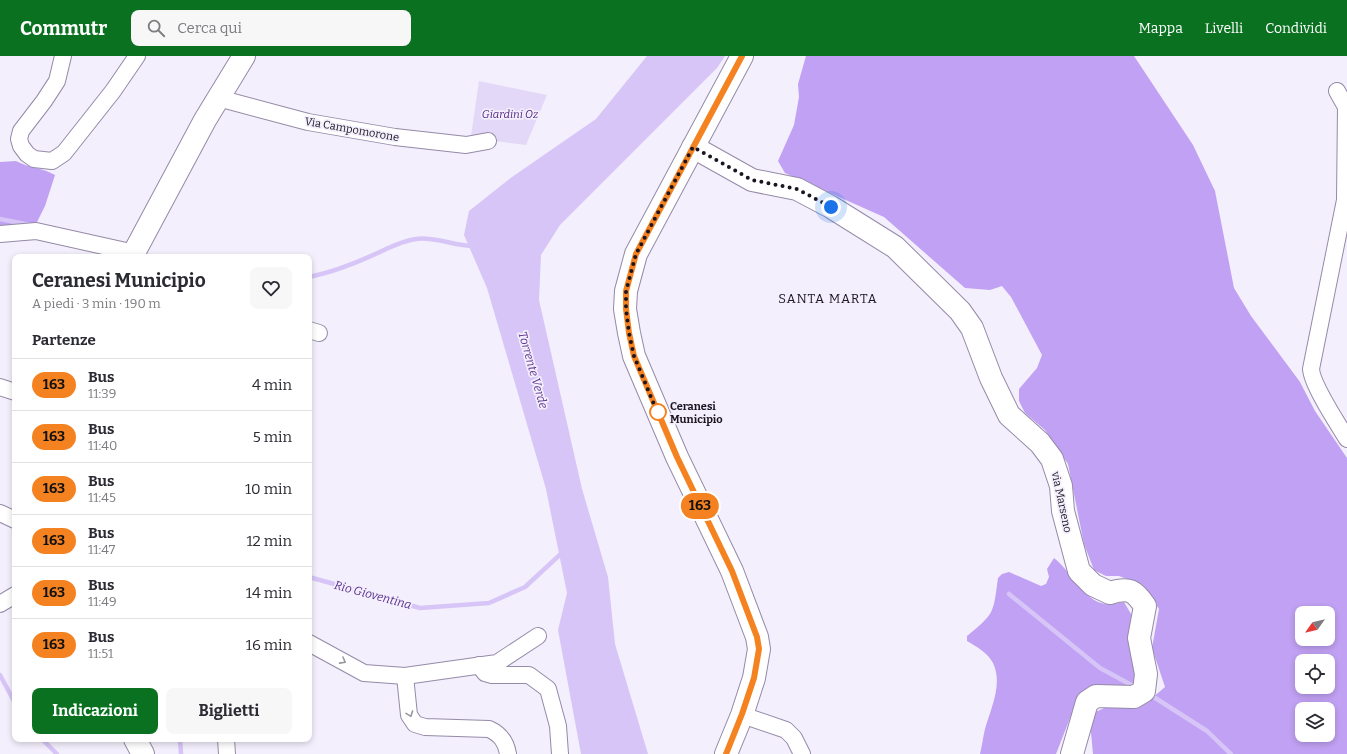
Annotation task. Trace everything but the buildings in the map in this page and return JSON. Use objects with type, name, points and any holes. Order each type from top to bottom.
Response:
[{"type":"main road","points":[[136,254],[205,120],[244,56]]},
{"type":"main road","points":[[726,754],[742,714],[756,663],[759,649],[757,637],[732,571],[677,457],[634,356],[626,309],[626,291],[636,254],[742,56]]},
{"type":"main road","name":"via Marseno","points":[[693,147],[752,180],[797,189],[831,207],[895,247],[960,311],[972,328],[991,378],[1009,415],[1040,443],[1052,459],[1061,486],[1063,511],[1079,571],[1092,585],[1110,594],[1122,589],[1137,593],[1145,606],[1139,638],[1146,674],[1144,691],[1134,697],[1096,696],[1088,702],[1072,754]]},
{"type":"main road","points":[[137,742],[143,754]]},
{"type":"street","points":[[62,56],[57,80],[44,101],[21,131],[19,139],[22,146],[27,154],[34,159],[52,161],[64,153],[113,91],[137,56]]},
{"type":"street","points":[[1337,91],[1346,107],[1345,200],[1311,374],[1347,439]]},
{"type":"street","name":"Via Campomorone","points":[[218,98],[308,122],[395,137],[466,145],[488,141]]},
{"type":"street","points":[[0,234],[36,231],[131,254]]},
{"type":"street","points":[[0,387],[12,391]]},
{"type":"street","points":[[0,513],[12,519]]},
{"type":"street","points":[[0,604],[12,597]]},
{"type":"street","points":[[312,645],[364,673],[405,676],[497,663],[538,636]]},
{"type":"street","points":[[479,665],[485,673],[492,675],[529,675],[548,689],[558,726],[560,754]]},
{"type":"street","points":[[405,676],[409,715],[415,724],[425,727],[489,729],[498,733],[504,740],[508,754]]},
{"type":"street","points":[[742,714],[786,730],[794,738],[802,754]]},
{"type":"street","points":[[226,742],[227,754]]},
{"type":"green space","name":"Giardini Oz","points":[[479,81],[547,95],[526,145],[495,141],[492,133],[471,136]]},
{"type":"shaded area","points":[[806,56],[1134,56],[1193,145],[1215,191],[1234,288],[1251,316],[1300,382],[1315,411],[1347,458],[1347,754],[1093,754],[1090,722],[1095,712],[1107,707],[1145,704],[1165,687],[1152,648],[1159,609],[1143,585],[1119,576],[1106,576],[1094,570],[1084,544],[1068,464],[1045,430],[1025,413],[1019,401],[1019,389],[1037,368],[1042,355],[1011,297],[1002,286],[990,290],[965,288],[884,217],[785,173],[778,161],[794,125],[799,97],[798,84]]},
{"type":"shaded area","points":[[16,161],[55,175],[45,206],[36,224],[0,226],[0,162]]},
{"type":"shaded area","points":[[1054,558],[1084,591],[1097,602],[1114,604],[1124,602],[1131,614],[1130,643],[1137,686],[1082,694],[1074,708],[1056,754],[980,754],[985,729],[995,696],[997,679],[996,671],[991,659],[982,650],[967,641],[967,636],[988,617],[991,612],[995,599],[998,578],[1002,574],[1009,572],[1041,586],[1046,584],[1049,577],[1047,569]]},
{"type":"water","name":"Torrente Verde","points":[[647,56],[725,56],[717,68],[560,225],[541,255],[539,300],[582,489],[608,577],[615,644],[648,754],[581,754],[558,630],[567,593],[546,489],[487,288],[464,235],[469,211],[512,177],[596,119]]},
{"type":"waterway","points":[[0,219],[30,225]]},
{"type":"waterway","points":[[312,276],[347,266],[411,240],[423,238],[473,246]]},
{"type":"waterway","name":"Rio Gioventina","points":[[312,578],[420,608],[489,603],[525,587],[564,551]]},
{"type":"waterway","points":[[1009,594],[1100,668],[1137,688]]},
{"type":"waterway","name":"Rio Gioventina","points":[[0,675],[12,697]]},
{"type":"waterway","points":[[1149,694],[1207,731],[1231,754]]},
{"type":"waterway","name":"Rio Gioventina","points":[[45,742],[57,754]]},
{"type":"waterway","name":"Rio Gioventina","points":[[180,742],[181,754]]},
{"type":"bus line","name":"163","points":[[726,754],[754,678],[759,649],[757,637],[750,615],[732,571],[677,457],[634,356],[626,309],[626,291],[636,254],[742,56]]},
{"type":"place","name":"Ceranesi Municipio","points":[[658,412]]},
{"type":"district","name":"SANTA MARTA","points":[[828,298]]},
{"type":"route","points":[[658,412],[658,414],[634,356],[626,309],[626,291],[636,254],[693,147],[752,180],[797,189],[831,207]]}]
